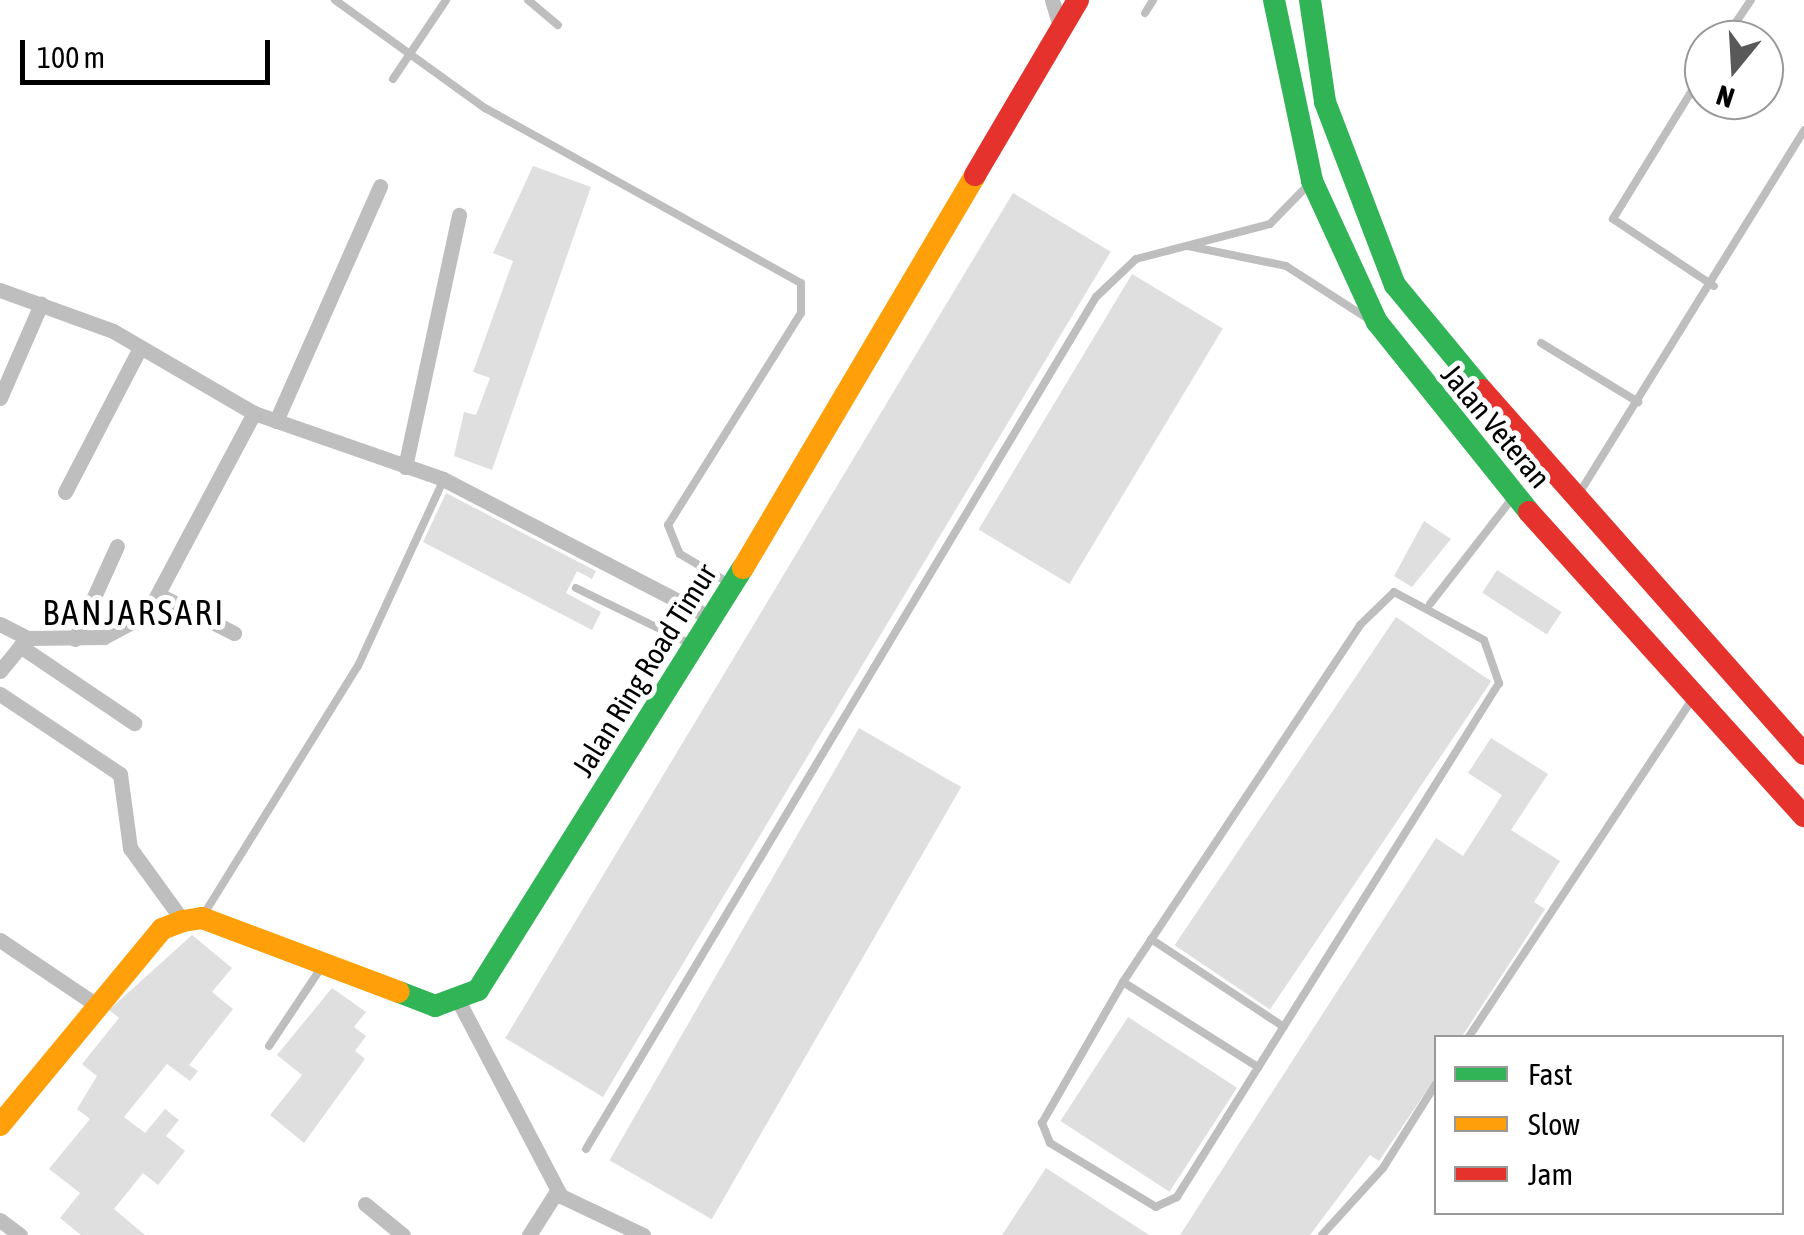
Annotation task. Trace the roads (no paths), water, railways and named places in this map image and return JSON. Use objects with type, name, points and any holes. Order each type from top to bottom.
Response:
[{"type":"main road","name":"Jalan Ring Road Timur","points":[[460,1004],[478,990],[713,619],[1078,0]]},
{"type":"main road","name":"Jalan Veteran","points":[[1274,0],[1312,181],[1376,322],[1504,505],[1804,816]]},
{"type":"main road","name":"Jalan Veteran","points":[[1310,0],[1324,102],[1372,245],[1457,366],[1574,502],[1804,754]]},
{"type":"main road","points":[[0,1125],[95,1004],[162,929],[192,920],[435,1006],[460,1004]]},
{"type":"street","points":[[1052,0],[1060,27]]},
{"type":"street","points":[[276,421],[380,186]]},
{"type":"street","points":[[405,467],[459,215]]},
{"type":"street","points":[[0,290],[41,304],[139,350],[254,413],[444,479],[713,619]]},
{"type":"street","points":[[0,398],[41,304]]},
{"type":"street","points":[[65,492],[139,350]]},
{"type":"street","points":[[0,672],[23,642],[75,639],[126,628],[161,596],[254,413]]},
{"type":"street","points":[[75,639],[117,546]]},
{"type":"street","points":[[161,596],[234,633]]},
{"type":"street","points":[[0,624],[134,723]]},
{"type":"street","points":[[0,694],[120,774],[130,848],[192,920]]},
{"type":"street","points":[[0,940],[95,1004]]},
{"type":"street","points":[[460,1004],[557,1191],[643,1235]]},
{"type":"street","points":[[529,1235],[557,1191]]},
{"type":"street","points":[[365,1204],[403,1235]]},
{"type":"street","points":[[0,1220],[20,1235]]},
{"type":"lane","points":[[335,0],[500,116],[800,283],[802,313],[668,525],[680,554],[733,586]]},
{"type":"lane","points":[[393,79],[446,0]]},
{"type":"lane","points":[[528,0],[558,25]]},
{"type":"lane","points":[[1145,13],[1153,0]]},
{"type":"lane","points":[[1684,104],[1613,219],[1714,286]]},
{"type":"lane","points":[[1574,502],[1714,286],[1804,130]]},
{"type":"lane","points":[[586,1149],[1096,297],[1122,267],[1184,245],[1259,229],[1312,181]]},
{"type":"lane","points":[[1184,245],[1274,262],[1376,322]]},
{"type":"lane","points":[[1541,343],[1638,402]]},
{"type":"lane","points":[[192,920],[358,666],[444,479]]},
{"type":"lane","points":[[1430,604],[1504,505]]},
{"type":"lane","points":[[576,588],[696,646]]},
{"type":"lane","points":[[1401,592],[1430,604],[1484,640],[1499,682],[1167,1206],[1050,1143],[1042,1123],[1123,982],[1377,603],[1401,592]]},
{"type":"lane","points":[[1470,1035],[1692,700]]},
{"type":"lane","points":[[1152,939],[1284,1026]]},
{"type":"lane","points":[[269,1046],[324,965]]},
{"type":"lane","points":[[1123,982],[1258,1066]]},
{"type":"lane","points":[[1322,1235],[1383,1168],[1434,1087]]},
{"type":"district","name":"BANJARSARI","points":[[134,612]]}]
